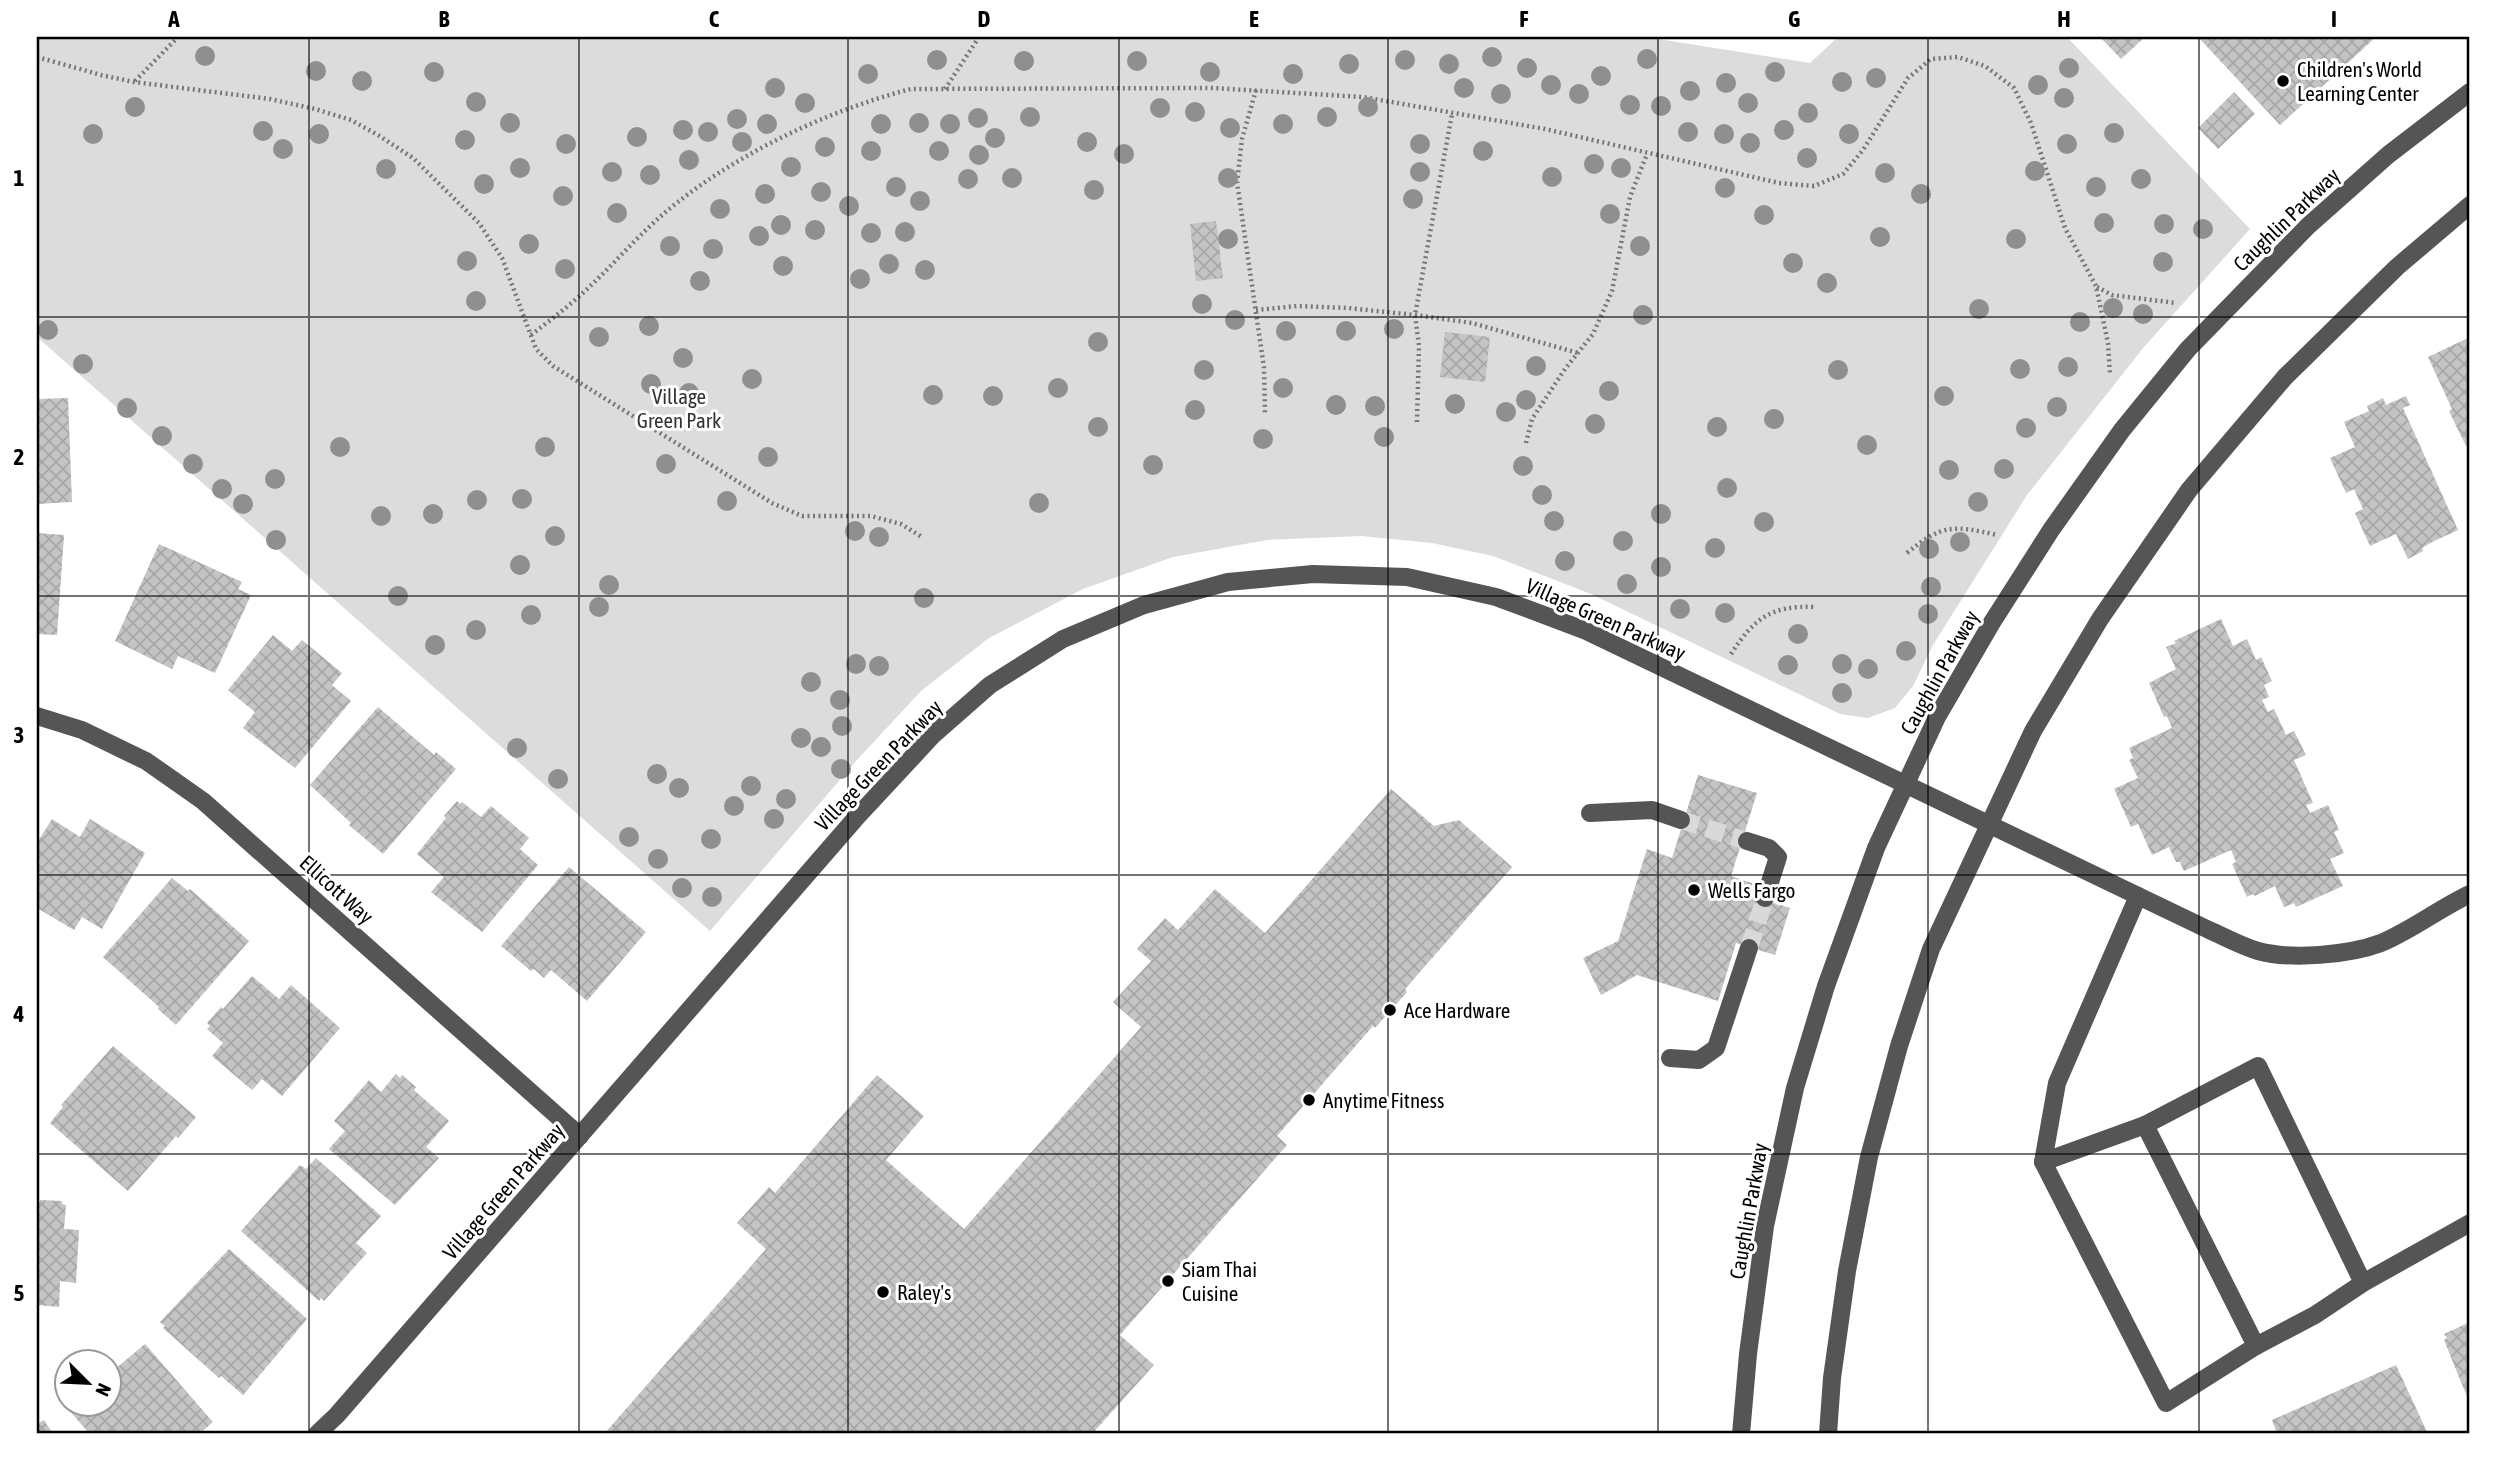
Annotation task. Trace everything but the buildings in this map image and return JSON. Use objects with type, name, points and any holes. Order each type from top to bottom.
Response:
[{"type":"street","name":"Caughlin Parkway","points":[[1741,1434],[1748,1354],[1765,1226],[1795,1088],[1826,986],[1876,848],[1937,717],[2044,540],[2122,430],[2197,340],[2308,226],[2388,155],[2470,92]]},
{"type":"street","points":[[1828,1434],[1832,1378],[1847,1271],[1869,1157],[1899,1046],[1931,949],[2033,731],[2100,619],[2189,490],[2285,377],[2397,267],[2470,205]]},
{"type":"street","name":"Village Green Parkway","points":[[317,1434],[855,819],[933,734],[990,685],[1063,639],[1144,605],[1216,585],[1313,574],[1407,577],[1496,597],[1584,630],[1987,825],[2258,951],[2289,955],[2335,953],[2379,943],[2470,894]]},
{"type":"street","name":"Ellicott Way","points":[[37,716],[82,730],[146,761],[203,801],[580,1136]]},
{"type":"street","points":[[1590,813],[1652,810],[1681,820]]},
{"type":"street","points":[[1746,841],[1769,848],[1778,857],[1765,898]]},
{"type":"street","points":[[2138,896],[2057,1083],[2043,1161],[2166,1403],[2256,1346],[2315,1315],[2363,1283],[2470,1223]]},
{"type":"street","points":[[1670,1058],[1699,1060],[1716,1048],[1749,948]]},
{"type":"street","points":[[2043,1161],[2145,1125],[2258,1066],[2363,1283]]},
{"type":"street","points":[[2145,1125],[2256,1346]]},
{"type":"path","points":[[134,82],[178,37]]},
{"type":"path","points":[[944,89],[979,37]]},
{"type":"path","points":[[37,57],[134,82],[270,99],[351,120],[413,158],[479,223],[502,258],[536,349],[553,366],[772,503],[802,516],[871,516],[901,524],[922,537]]},
{"type":"path","points":[[531,335],[584,292],[662,215],[721,173],[792,132],[868,100],[911,89],[1213,88],[1363,97],[1545,129],[1779,183],[1814,186],[1843,174],[1863,150],[1908,78],[1931,60],[1958,57],[1985,66],[2014,88],[2031,123],[2065,228],[2096,286],[2108,343],[2110,374]]},
{"type":"path","points":[[1256,90],[1242,139],[1237,182],[1264,368],[1265,413]]},
{"type":"path","points":[[1417,422],[1419,346],[1415,315],[1452,114]]},
{"type":"path","points":[[1526,443],[1532,419],[1593,334],[1612,291],[1630,197],[1647,154]]},
{"type":"path","points":[[2096,286],[2112,295],[2176,303]]},
{"type":"path","points":[[1256,310],[1297,306],[1415,315],[1472,323],[1578,353]]},
{"type":"path","points":[[1907,554],[1940,531],[1962,527],[1997,534]]},
{"type":"path","points":[[1731,654],[1745,632],[1767,615],[1792,606],[1815,607]]},
{"type":"green space","name":"Village Green Park","points":[[37,37],[1645,37],[1810,63],[1838,37],[2067,37],[2250,229],[2144,347],[2027,495],[1933,645],[1913,686],[1895,708],[1868,718],[1840,714],[1591,594],[1493,556],[1432,543],[1361,536],[1267,540],[1173,557],[1083,589],[989,638],[921,691],[857,760],[710,931],[37,337]]},
{"type":"tunnel","points":[[1681,820],[1747,841]]},
{"type":"tunnel","points":[[1749,948],[1765,898]]},
{"type":"place","name":"Children's World Learning Center","points":[[2283,81]]},
{"type":"place","name":"Wells Fargo","points":[[1694,890]]},
{"type":"place","name":"Ace Hardware","points":[[1390,1010]]},
{"type":"place","name":"Anytime Fitness","points":[[1309,1100]]},
{"type":"place","name":"Siam Thai Cuisine","points":[[1168,1281]]},
{"type":"place","name":"Raley's","points":[[883,1292]]}]
